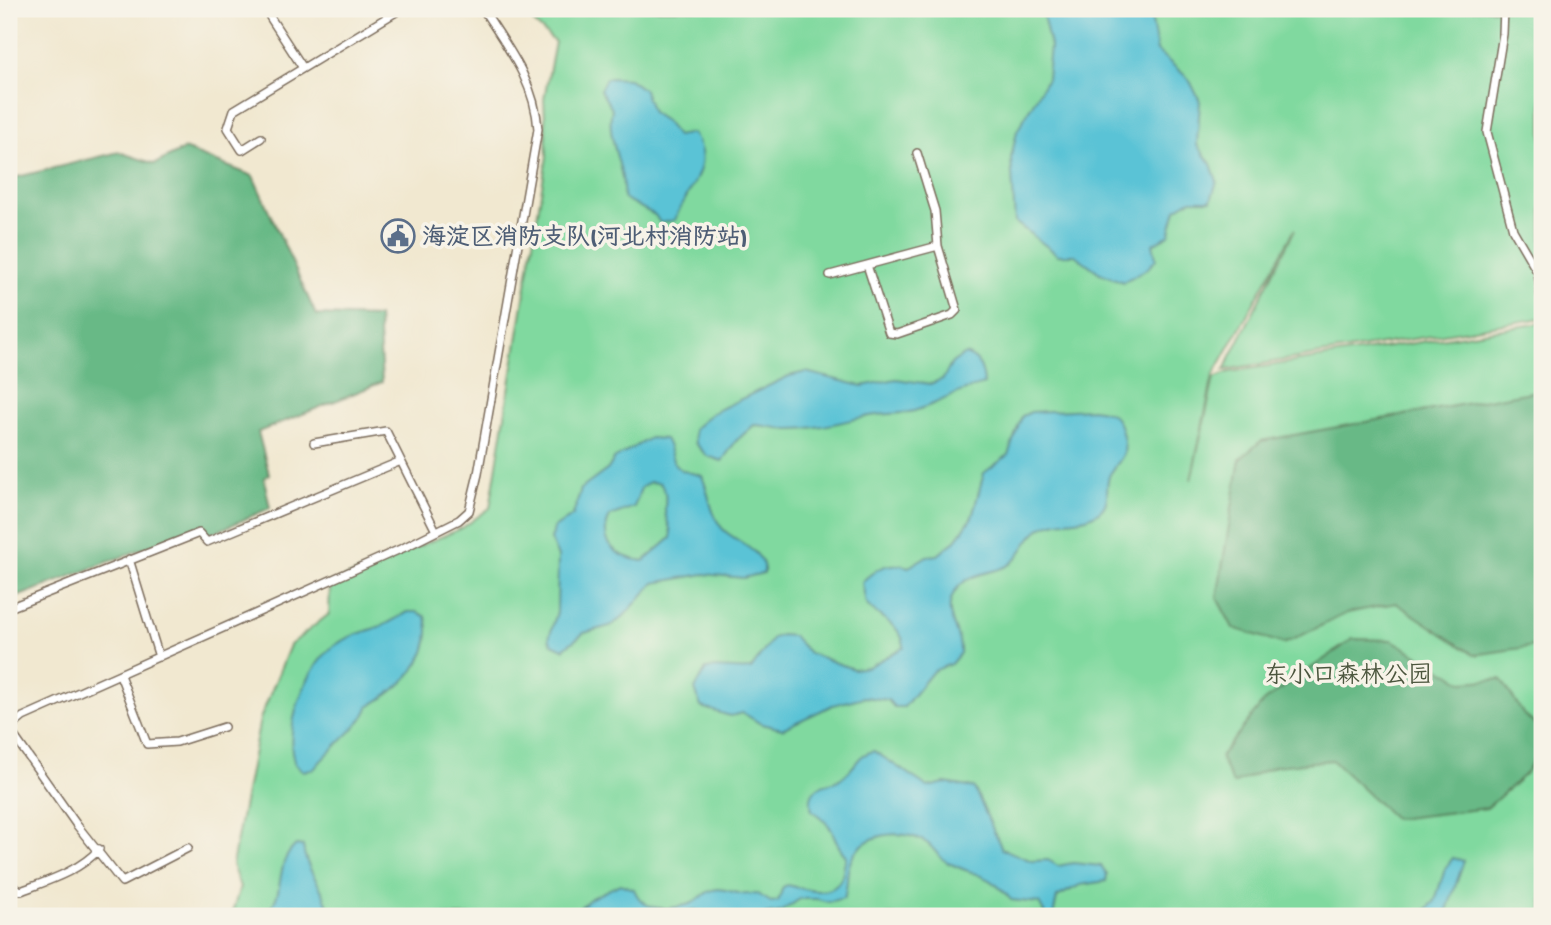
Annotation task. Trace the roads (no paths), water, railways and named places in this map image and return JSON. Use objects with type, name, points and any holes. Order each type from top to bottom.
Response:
[{"type":"street","points":[[274,9],[270,18],[303,68]]},
{"type":"street","points":[[261,138],[242,150],[228,128],[234,110],[401,9]]},
{"type":"street","points":[[188,848],[122,881],[99,849],[76,824],[9,729],[23,717],[436,531],[469,511],[478,474],[538,129],[536,102],[516,59],[483,9]]},
{"type":"street","points":[[1504,9],[1503,34],[1487,132],[1513,230],[1538,273],[1542,307]]},
{"type":"street","points":[[867,265],[889,332],[897,334],[952,315],[957,310],[938,246],[935,211],[917,153]]},
{"type":"street","points":[[830,275],[938,246]]},
{"type":"street","points":[[314,443],[386,431],[436,531]]},
{"type":"street","points":[[9,608],[199,533],[207,542],[401,461]]},
{"type":"street","points":[[129,559],[159,657]]},
{"type":"street","points":[[120,675],[147,744],[177,742],[224,727]]},
{"type":"street","points":[[9,885],[21,891],[53,879],[79,865],[99,849]]},
{"type":"water","points":[[1047,9],[1150,9],[1157,51],[1189,79],[1200,101],[1197,145],[1211,164],[1217,181],[1211,200],[1191,200],[1176,209],[1169,235],[1153,244],[1156,259],[1147,269],[1123,282],[1100,273],[1075,255],[1058,255],[1015,222],[1011,158],[1017,131],[1047,79],[1050,46],[1043,15]]},
{"type":"water","points":[[606,78],[629,79],[644,90],[652,112],[665,121],[677,136],[692,133],[699,145],[702,157],[697,178],[675,220],[660,223],[655,215],[623,198],[622,175],[611,131],[612,109],[600,90]]},
{"type":"water","points":[[965,354],[980,365],[984,384],[923,408],[810,428],[786,429],[754,425],[736,441],[722,461],[707,456],[695,443],[694,429],[712,413],[789,376],[806,372],[862,386],[896,379],[930,384],[943,379],[952,363]]},
{"type":"water","points":[[1092,409],[1108,412],[1115,417],[1124,440],[1123,455],[1108,478],[1105,505],[1087,518],[1044,526],[1033,535],[1010,564],[974,576],[960,585],[954,593],[950,609],[960,653],[951,664],[933,671],[904,707],[894,707],[888,700],[864,697],[833,705],[782,729],[761,724],[743,713],[730,716],[701,707],[695,689],[706,669],[751,669],[773,638],[781,635],[793,636],[809,653],[853,669],[868,667],[904,647],[903,639],[895,628],[866,604],[862,582],[873,572],[889,565],[909,567],[927,556],[938,555],[957,539],[972,517],[984,473],[1008,455],[1022,416],[1031,412]]},
{"type":"water","points":[[650,438],[665,439],[673,460],[680,469],[702,476],[721,527],[757,554],[764,566],[764,573],[743,578],[704,574],[654,583],[622,618],[610,626],[584,633],[563,649],[552,644],[549,638],[557,612],[558,557],[551,540],[554,528],[573,515],[581,489],[608,469],[614,459]],"holes":[[[650,482],[660,483],[665,493],[665,514],[671,538],[644,561],[618,553],[612,548],[606,534],[610,516],[634,507],[641,488]]]},
{"type":"water","points":[[408,612],[417,612],[426,617],[428,632],[421,659],[413,671],[392,691],[368,707],[359,722],[315,768],[303,771],[295,764],[292,734],[299,700],[314,669],[340,642],[384,625]]},
{"type":"water","points":[[874,751],[928,787],[945,783],[974,788],[1002,849],[1032,861],[1048,860],[1058,866],[1073,863],[1101,866],[1107,874],[1106,881],[1080,885],[1057,897],[1053,916],[1046,916],[1039,903],[1011,900],[989,880],[944,860],[927,843],[906,835],[894,834],[871,840],[861,846],[849,866],[844,898],[828,902],[800,899],[780,912],[757,916],[710,916],[695,910],[662,916],[570,916],[591,898],[620,884],[634,889],[643,902],[657,908],[690,904],[714,889],[756,893],[771,902],[778,901],[783,887],[787,885],[816,891],[830,889],[841,879],[846,856],[837,844],[831,828],[812,811],[812,794],[839,779],[861,757]]},
{"type":"water","points":[[296,845],[303,846],[308,864],[325,897],[329,916],[262,916],[276,899],[284,862]]},
{"type":"water","points":[[1453,858],[1464,861],[1445,916],[1420,916],[1435,901],[1445,869]]},
{"type":"place","name":"海淀区消防支队(河北村消防站)","points":[[398,236]]},
{"type":"park label","name":"东小口森林公园","points":[[1348,674]]}]
